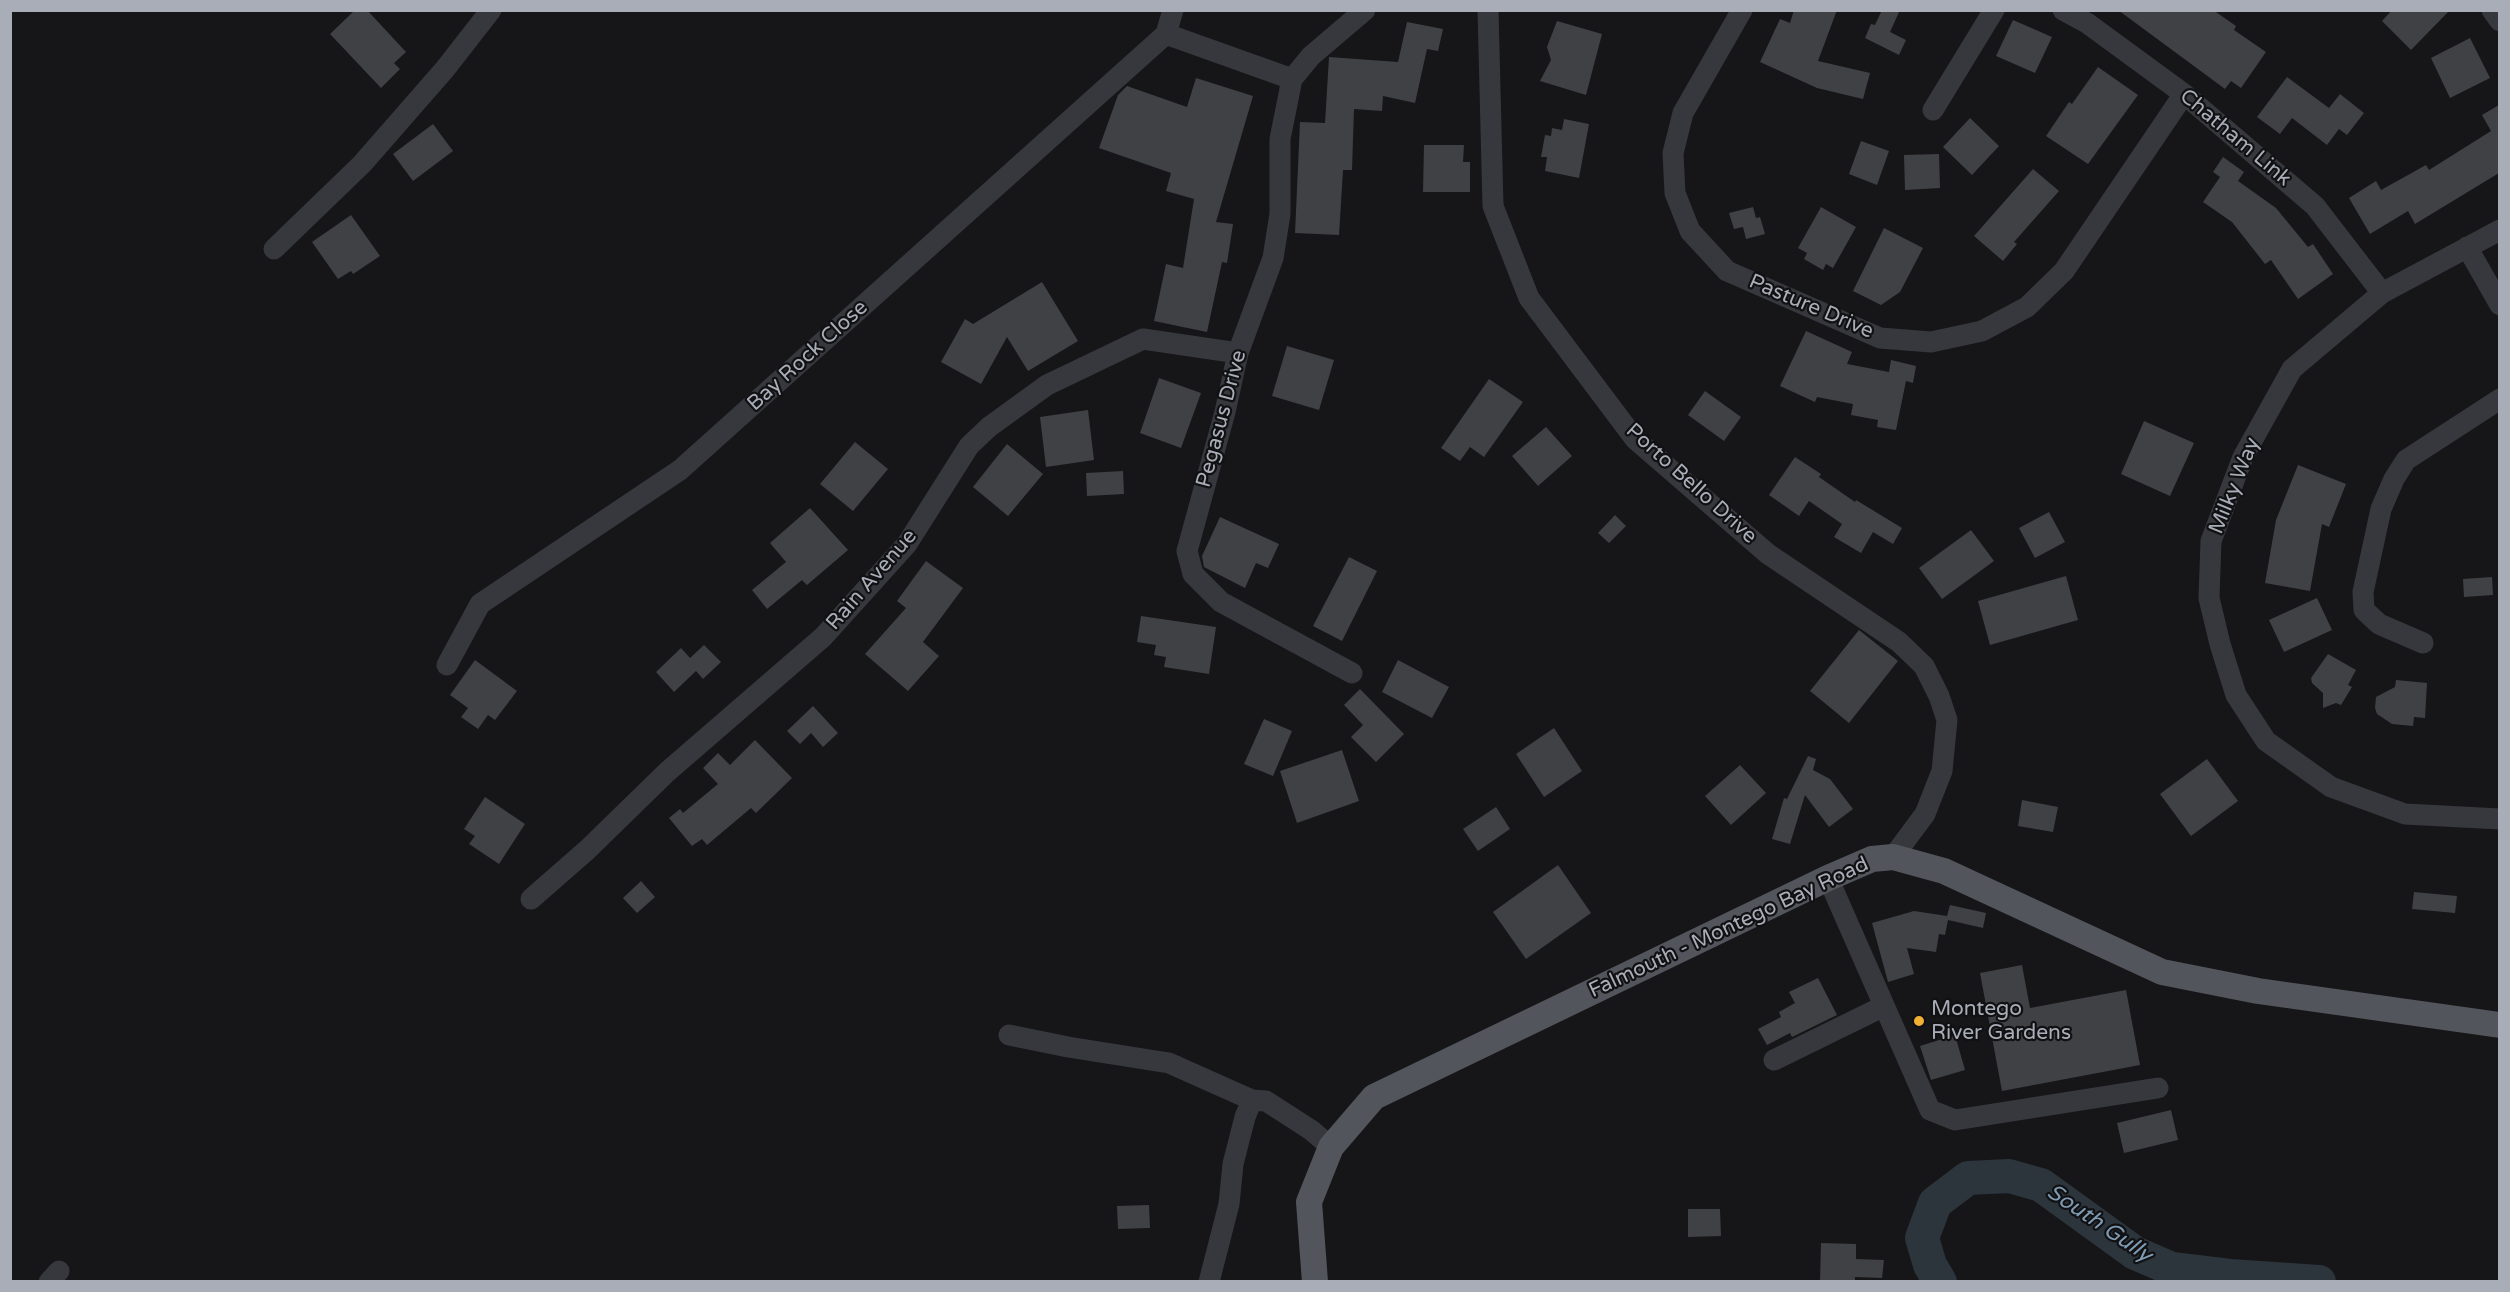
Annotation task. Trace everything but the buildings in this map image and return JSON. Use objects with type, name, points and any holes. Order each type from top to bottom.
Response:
[{"type":"main road","name":"Falmouth - Montego Bay Road","points":[[1315,1281],[1309,1202],[1331,1147],[1374,1097],[1828,878],[1872,859],[1893,857],[1944,871],[2162,972],[2258,991],[2499,1025]]},
{"type":"street","points":[[274,249],[362,164],[445,69],[491,10]]},
{"type":"street","points":[[1173,10],[1166,34],[1292,79],[1311,56],[1365,10]]},
{"type":"street","name":"Porto Bello Drive","points":[[1488,10],[1493,206],[1529,298],[1635,439],[1768,554],[1899,642],[1924,666],[1939,696],[1947,720],[1942,771],[1925,814],[1893,857]]},
{"type":"street","name":"Pasture Drive","points":[[1742,10],[1683,113],[1673,153],[1675,193],[1690,231],[1727,271],[1880,338],[1931,342],[1982,331],[2027,307],[2064,271],[2184,94]]},
{"type":"street","points":[[1933,110],[1994,10]]},
{"type":"street","name":"Chatham Link","points":[[2063,10],[2087,23],[2184,94],[2315,206],[2382,293]]},
{"type":"street","points":[[2492,10],[2499,21]]},
{"type":"street","name":"Bay Rock Close","points":[[447,665],[480,604],[681,470],[1166,34]]},
{"type":"street","name":"Pegasus Drive","points":[[1292,79],[1280,139],[1280,214],[1273,258],[1238,353],[1225,412],[1187,551],[1192,574],[1221,602],[1352,673]]},
{"type":"street","name":"Milky Way","points":[[2499,230],[2382,293],[2292,369],[2243,457],[2211,542],[2209,598],[2236,695],[2266,741],[2331,787],[2405,814],[2499,819]]},
{"type":"street","points":[[2467,247],[2499,305]]},
{"type":"street","name":"Rain Avenue","points":[[531,900],[587,850],[667,772],[823,637],[907,544],[969,446],[989,427],[1047,385],[1143,339],[1238,353]]},
{"type":"street","points":[[2423,643],[2379,624],[2364,610],[2363,592],[2381,509],[2394,479],[2406,460],[2499,399]]},
{"type":"street","points":[[1828,878],[1930,1110],[1954,1120],[2158,1088]]},
{"type":"street","points":[[1774,1060],[1884,1006]]},
{"type":"street","points":[[1009,1035],[1169,1063],[1252,1100],[1266,1101],[1311,1130],[1331,1147]]},
{"type":"street","points":[[1209,1281],[1229,1204],[1233,1164],[1245,1117],[1252,1100]]},
{"type":"waterway","name":"South Gully","points":[[1940,1282],[1930,1265],[1922,1238],[1935,1203],[1968,1178],[2009,1176],[2041,1185],[2135,1253],[2172,1269],[2230,1276],[2319,1282]]},
{"type":"place","name":"Montego River Gardens","points":[[1919,1021]]}]
